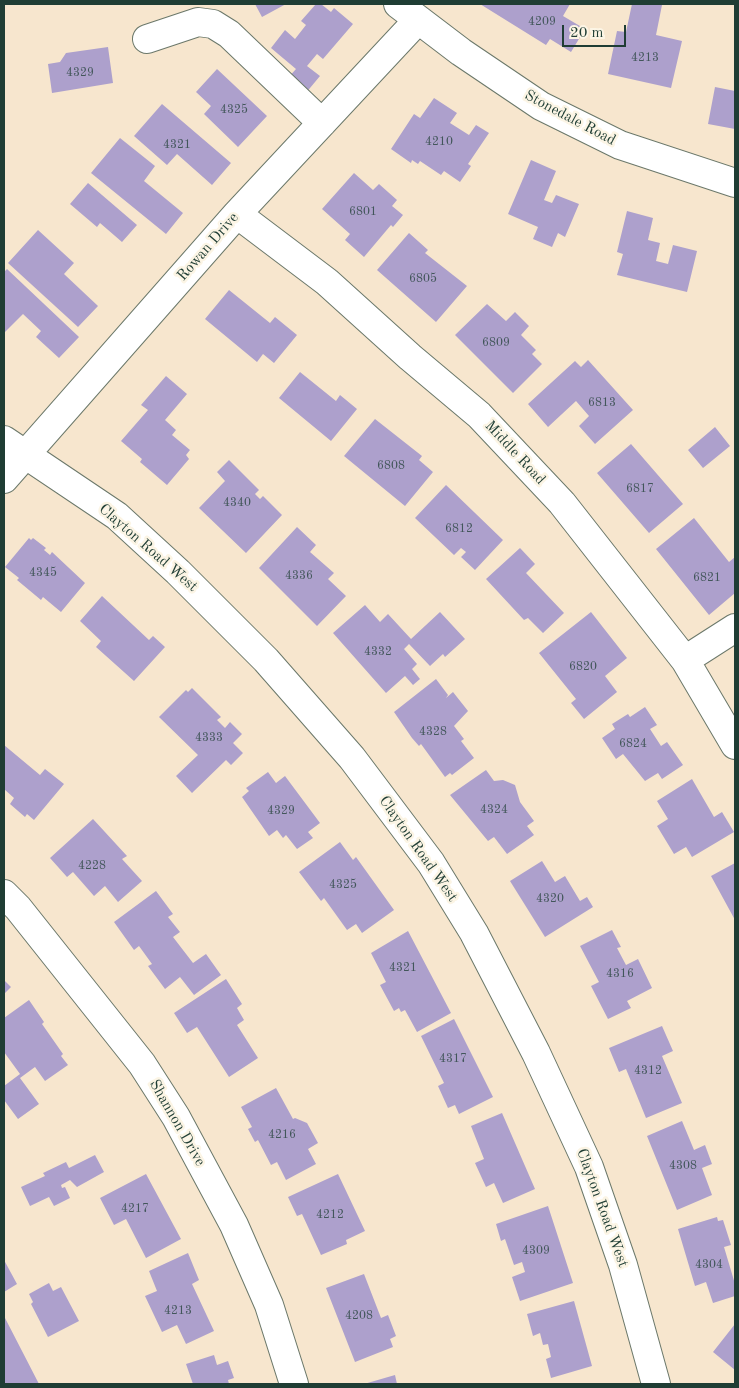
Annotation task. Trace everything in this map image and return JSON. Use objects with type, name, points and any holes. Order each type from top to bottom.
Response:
[{"type":"street","name":"Rowan Drive","points":[[4,478],[15,447],[322,122],[408,12]]},
{"type":"street","name":"Stonedale Road","points":[[408,12],[460,52],[541,106],[620,145],[735,183]]},
{"type":"street","points":[[146,40],[198,22],[212,24],[228,34],[322,122]]},
{"type":"street","name":"Middle Road","points":[[237,214],[327,282],[410,357],[479,415],[562,503],[685,660],[735,745]]},
{"type":"street","name":"Clayton Road West","points":[[15,447],[117,516],[178,572],[266,660],[352,758],[431,863],[474,933],[536,1053],[590,1167],[623,1264],[656,1384]]},
{"type":"street","points":[[685,660],[735,628]]},
{"type":"street","name":"Shannon Drive","points":[[4,894],[18,908],[142,1064],[176,1117],[234,1225],[265,1296],[294,1384]]},
{"type":"building","points":[[255,4],[286,4],[262,17]]},
{"type":"building","points":[[316,4],[321,4],[331,12],[334,8],[353,24],[323,59],[317,54],[307,66],[320,76],[305,94],[287,79],[296,69],[271,48],[285,30],[295,39],[306,25],[301,21]]},
{"type":"building","points":[[480,4],[570,4],[563,16],[585,29],[571,52],[550,39],[546,45]]},
{"type":"building","points":[[632,4],[662,5],[656,35],[682,41],[671,88],[608,74],[617,31],[626,32]]},
{"type":"building","points":[[108,47],[113,83],[52,93],[48,64],[60,62],[66,53]]},
{"type":"building","points":[[217,69],[267,116],[238,147],[204,114],[211,106],[196,92]]},
{"type":"building","points":[[715,87],[735,91],[735,129],[708,124]]},
{"type":"building","points":[[434,98],[457,113],[450,123],[469,135],[476,125],[489,133],[468,164],[471,166],[460,182],[444,171],[441,175],[420,161],[418,164],[412,160],[411,163],[391,149],[414,114],[420,118]]},
{"type":"building","points":[[162,104],[231,163],[212,185],[177,154],[167,165],[134,136]]},
{"type":"building","points":[[120,138],[155,166],[144,181],[183,213],[166,234],[91,173]]},
{"type":"building","points":[[531,160],[556,171],[544,200],[552,203],[556,195],[579,204],[565,237],[558,233],[552,247],[533,239],[538,227],[508,214]]},
{"type":"building","points":[[354,173],[373,190],[379,184],[397,200],[392,206],[403,215],[393,227],[391,225],[364,257],[345,240],[350,234],[322,209]]},
{"type":"building","points":[[88,183],[137,225],[122,242],[100,223],[97,227],[70,204]]},
{"type":"building","points":[[627,211],[653,218],[648,240],[660,243],[656,261],[668,264],[673,245],[697,251],[687,292],[617,275],[623,254],[617,252]]},
{"type":"building","points":[[38,230],[74,263],[64,274],[98,306],[78,327],[8,263]]},
{"type":"building","points":[[409,233],[428,250],[425,253],[467,286],[436,322],[377,270]]},
{"type":"building","points":[[7,269],[79,337],[59,358],[36,337],[41,331],[23,314],[4,333],[4,272]]},
{"type":"building","points":[[229,290],[270,323],[275,317],[297,335],[274,363],[263,354],[257,362],[205,319]]},
{"type":"building","points":[[487,304],[506,321],[515,312],[529,326],[521,335],[536,350],[532,354],[542,364],[513,393],[455,335]]},
{"type":"building","points":[[588,360],[633,410],[595,444],[579,426],[589,416],[576,401],[548,427],[528,404],[575,361],[581,367]]},
{"type":"building","points":[[300,372],[336,401],[340,395],[357,409],[331,441],[279,398]]},
{"type":"building","points":[[166,376],[187,394],[165,420],[176,430],[172,435],[190,450],[186,455],[189,459],[167,485],[140,462],[142,459],[121,441],[148,410],[141,405]]},
{"type":"building","points":[[375,419],[422,456],[419,460],[433,472],[405,506],[344,456]]},
{"type":"building","points":[[715,427],[730,446],[703,468],[688,450]]},
{"type":"building","points":[[631,444],[683,504],[649,533],[597,473]]},
{"type":"building","points":[[229,460],[259,490],[255,494],[260,499],[263,496],[282,515],[246,553],[199,508],[225,481],[217,472]]},
{"type":"building","points":[[446,485],[503,540],[475,570],[461,557],[466,552],[461,548],[454,555],[415,518]]},
{"type":"building","points":[[694,518],[729,562],[735,557],[735,593],[709,615],[656,549]]},
{"type":"building","points":[[297,527],[316,545],[310,552],[334,573],[328,579],[346,596],[317,626],[259,568]]},
{"type":"building","points":[[29,538],[31,540],[33,538],[46,548],[44,550],[50,555],[52,552],[85,583],[61,612],[43,597],[41,600],[5,567]]},
{"type":"building","points":[[520,548],[535,564],[526,573],[564,613],[543,633],[528,618],[524,620],[486,579]]},
{"type":"building","points":[[102,596],[149,640],[153,636],[165,647],[134,681],[96,647],[101,641],[80,621]]},
{"type":"building","points":[[365,605],[380,622],[388,614],[411,639],[440,612],[465,639],[445,657],[443,654],[430,666],[409,644],[404,649],[417,664],[412,669],[420,679],[413,685],[405,676],[386,693],[333,633]]},
{"type":"building","points":[[591,612],[627,658],[605,676],[617,692],[584,719],[571,703],[576,699],[539,653]]},
{"type":"building","points":[[436,679],[448,695],[446,698],[453,692],[468,711],[454,726],[464,739],[461,741],[474,758],[452,775],[450,773],[445,777],[421,744],[419,746],[412,738],[394,712]]},
{"type":"building","points":[[192,688],[221,717],[217,720],[225,728],[230,722],[242,734],[233,743],[243,753],[231,765],[226,760],[192,793],[176,776],[198,755],[159,717],[186,690],[188,692]]},
{"type":"building","points":[[645,707],[657,725],[650,729],[661,746],[667,742],[683,765],[662,779],[658,773],[645,781],[623,754],[616,759],[602,738],[615,729],[612,724],[628,714],[630,717]]},
{"type":"building","points":[[4,745],[40,775],[45,769],[64,784],[34,820],[27,814],[25,817],[10,804],[14,798],[4,789]]},
{"type":"building","points":[[486,770],[494,781],[503,780],[515,785],[520,802],[534,821],[527,826],[534,835],[507,854],[494,837],[488,841],[450,795]]},
{"type":"building","points":[[268,772],[276,783],[285,776],[320,823],[308,832],[313,838],[297,849],[286,835],[283,838],[277,830],[269,836],[242,797],[249,791],[246,788]]},
{"type":"building","points":[[692,779],[714,817],[722,812],[734,832],[692,857],[686,847],[674,854],[657,826],[668,819],[657,801]]},
{"type":"building","points":[[93,819],[127,856],[122,859],[142,881],[118,902],[105,886],[94,896],[73,872],[67,877],[50,858]]},
{"type":"building","points":[[340,842],[353,860],[356,857],[394,910],[362,933],[356,924],[347,930],[324,898],[321,901],[299,872]]},
{"type":"building","points":[[542,861],[555,882],[565,876],[580,901],[587,897],[593,907],[545,937],[510,881]]},
{"type":"building","points":[[735,863],[735,920],[711,876]]},
{"type":"building","points":[[156,891],[173,914],[168,917],[180,932],[173,937],[193,963],[206,954],[221,975],[194,995],[180,977],[165,989],[148,966],[152,964],[139,946],[134,950],[114,922]]},
{"type":"building","points":[[612,930],[621,947],[617,948],[626,965],[638,959],[652,988],[627,1001],[631,1008],[608,1019],[591,986],[599,982],[580,946]]},
{"type":"building","points":[[408,931],[451,1013],[417,1032],[405,1010],[401,1012],[399,1008],[394,1011],[380,985],[386,982],[371,953]]},
{"type":"building","points":[[226,979],[242,1004],[237,1008],[244,1020],[237,1025],[258,1058],[229,1077],[197,1027],[187,1033],[174,1013]]},
{"type":"building","points":[[4,980],[11,987],[4,994]]},
{"type":"building","points":[[29,1000],[44,1022],[42,1024],[63,1054],[61,1056],[68,1065],[45,1081],[35,1067],[20,1078],[39,1104],[18,1119],[4,1100],[4,1086],[20,1074],[4,1052],[4,1018]]},
{"type":"building","points":[[454,1019],[493,1097],[459,1114],[455,1105],[448,1108],[438,1086],[444,1083],[421,1036]]},
{"type":"building","points":[[662,1026],[673,1051],[662,1056],[682,1103],[646,1118],[626,1069],[619,1072],[609,1048]]},
{"type":"building","points":[[276,1088],[293,1119],[295,1118],[307,1123],[318,1143],[308,1149],[316,1164],[286,1180],[277,1162],[271,1165],[258,1140],[255,1142],[248,1129],[252,1127],[241,1107]]},
{"type":"building","points":[[502,1113],[535,1189],[503,1203],[494,1183],[486,1187],[475,1163],[484,1159],[471,1126]]},
{"type":"building","points":[[682,1121],[694,1150],[705,1145],[712,1164],[702,1168],[712,1195],[677,1210],[647,1136]]},
{"type":"building","points":[[95,1155],[104,1172],[77,1187],[70,1180],[61,1185],[62,1188],[65,1187],[70,1198],[54,1206],[49,1197],[30,1206],[21,1187],[45,1176],[43,1173],[66,1162],[69,1168]]},
{"type":"building","points":[[146,1174],[181,1239],[146,1258],[126,1219],[114,1225],[100,1198]]},
{"type":"building","points":[[338,1174],[365,1231],[346,1240],[347,1244],[321,1255],[302,1214],[297,1216],[288,1197]]},
{"type":"building","points":[[548,1206],[573,1283],[520,1301],[512,1277],[525,1272],[522,1262],[514,1265],[505,1239],[501,1241],[496,1224]]},
{"type":"building","points":[[717,1217],[718,1221],[723,1220],[731,1245],[724,1247],[735,1284],[735,1296],[713,1303],[706,1282],[695,1286],[678,1229]]},
{"type":"building","points":[[188,1253],[199,1280],[192,1284],[214,1331],[186,1344],[177,1325],[162,1332],[145,1296],[157,1291],[149,1271]]},
{"type":"building","points":[[4,1260],[17,1284],[4,1292]]},
{"type":"building","points":[[364,1274],[381,1318],[388,1315],[396,1336],[390,1339],[393,1347],[355,1362],[326,1288]]},
{"type":"building","points":[[49,1283],[53,1291],[61,1287],[79,1321],[48,1337],[31,1304],[33,1302],[29,1294]]},
{"type":"building","points":[[574,1301],[592,1366],[551,1378],[546,1359],[551,1357],[548,1344],[543,1345],[540,1333],[533,1336],[527,1314]]},
{"type":"building","points":[[5,1318],[39,1384],[4,1384]]},
{"type":"building","points":[[735,1324],[735,1370],[713,1352]]},
{"type":"building","points":[[214,1355],[217,1365],[228,1361],[234,1378],[228,1380],[229,1384],[193,1384],[186,1364]]},
{"type":"building","points":[[395,1375],[397,1384],[364,1384]]}]
